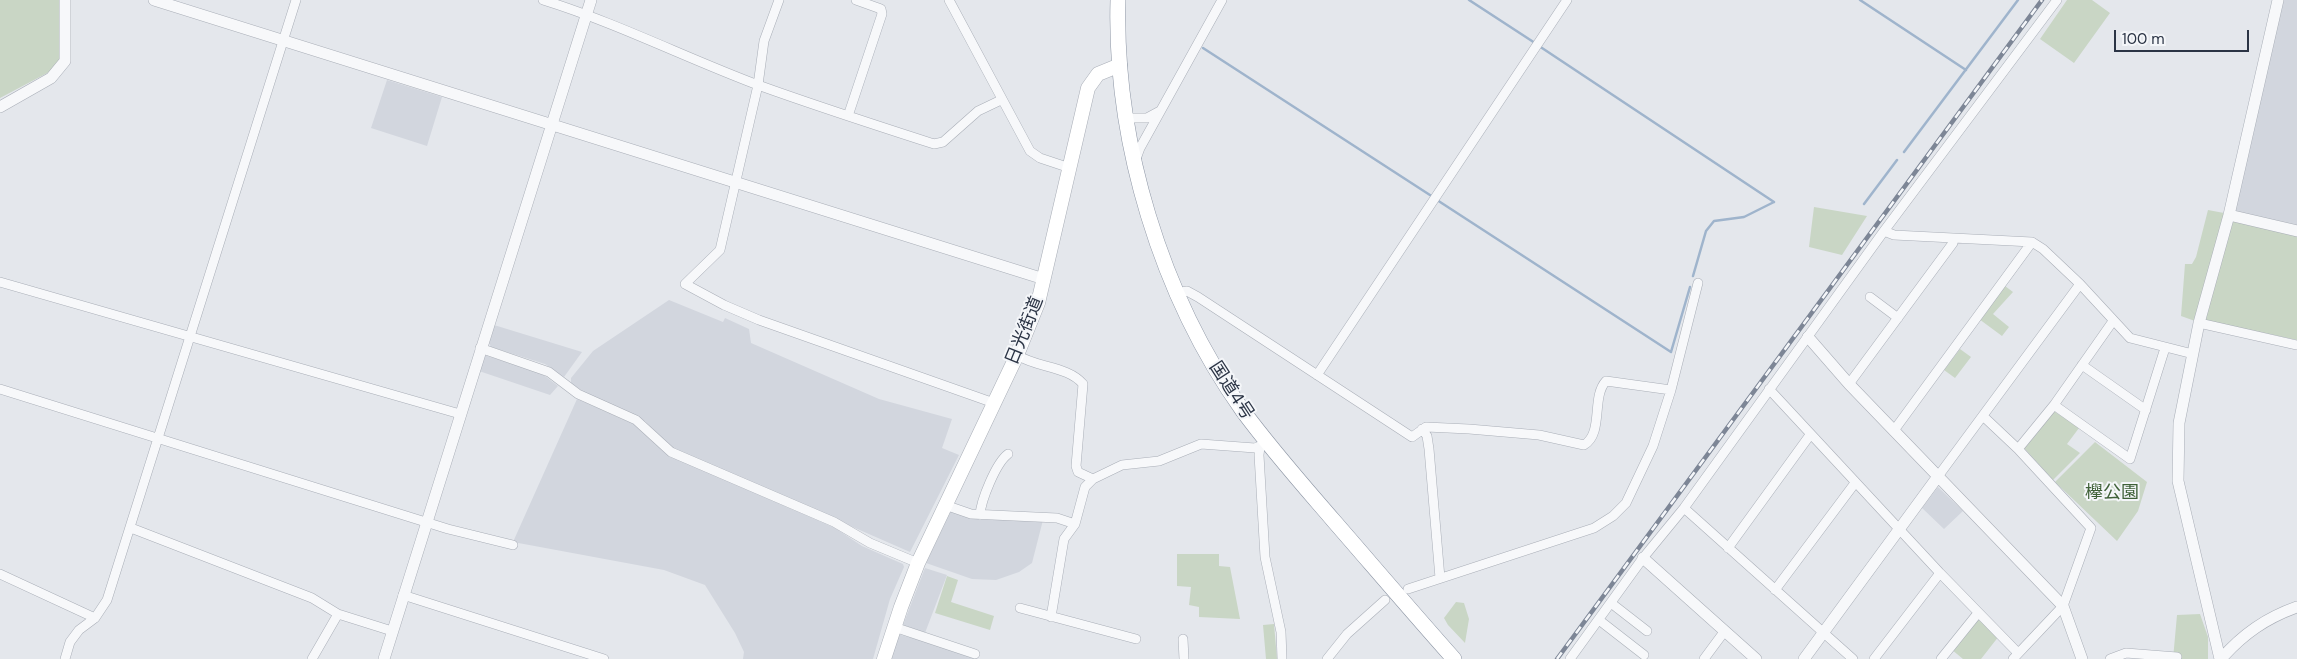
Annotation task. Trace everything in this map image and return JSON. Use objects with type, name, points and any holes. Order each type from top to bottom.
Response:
[{"type":"highway","points":[[1118,0],[1120,65]]},
{"type":"highway","name":"国道4号","points":[[1120,65],[1135,162],[1158,246],[1176,293],[1224,383],[1264,445],[1454,659]]},
{"type":"main road","name":"日光街道","points":[[884,659],[918,563],[1017,355],[1038,304],[1088,88],[1098,74],[1120,65]]},
{"type":"street","points":[[0,107],[51,78],[65,61],[64,0]]},
{"type":"street","points":[[154,0],[1044,279]]},
{"type":"street","points":[[65,659],[70,642],[79,630],[95,618],[107,600],[296,0]]},
{"type":"street","points":[[543,0],[587,14],[625,32],[758,85],[934,144],[942,142],[978,112],[1001,100]]},
{"type":"street","points":[[384,659],[402,596],[591,0]]},
{"type":"street","points":[[779,0],[764,40],[758,85],[720,250],[685,284],[724,305],[759,320],[994,403]]},
{"type":"street","points":[[848,116],[882,14],[881,9],[856,0]]},
{"type":"street","points":[[949,0],[1030,151],[1040,158],[1070,168]]},
{"type":"street","points":[[1135,162],[1140,148],[1222,0]]},
{"type":"street","points":[[1317,375],[1567,0]]},
{"type":"street","points":[[1570,659],[1643,558],[1684,508],[1884,230],[2057,0]]},
{"type":"street","points":[[2221,659],[2178,481],[2179,423],[2199,323],[2229,215],[2278,0]]},
{"type":"street","points":[[1127,118],[1147,118],[1160,111]]},
{"type":"street","points":[[2229,215],[2297,231]]},
{"type":"street","points":[[1884,230],[1894,235],[2032,242],[2043,249],[2080,284],[2130,338],[2193,354]]},
{"type":"street","points":[[1850,384],[1953,243],[1954,238]]},
{"type":"street","points":[[1895,429],[2032,242]]},
{"type":"street","points":[[0,282],[460,414]]},
{"type":"street","points":[[1408,589],[1594,528],[1613,516],[1626,503],[1653,446],[1671,390],[1698,283]]},
{"type":"street","points":[[1804,659],[2080,284]]},
{"type":"street","points":[[1176,293],[1187,291],[1198,297],[1412,437],[1426,427],[1515,433],[1584,445],[1592,436],[1600,395],[1606,381],[1671,390]]},
{"type":"street","points":[[1870,297],[1898,318]]},
{"type":"street","points":[[2018,449],[2054,405],[2113,321]]},
{"type":"street","points":[[2199,323],[2297,345]]},
{"type":"street","points":[[1808,337],[1850,384],[2063,606],[2082,659]]},
{"type":"street","points":[[480,348],[549,372],[578,394],[636,420],[671,452],[834,522],[870,543],[918,563]]},
{"type":"street","points":[[2054,405],[2130,459],[2165,348]]},
{"type":"street","points":[[1017,355],[1027,362],[1074,375],[1084,384],[1076,466],[1078,472],[1093,479]]},
{"type":"street","points":[[2082,365],[2146,410]]},
{"type":"street","points":[[0,389],[426,522],[513,545]]},
{"type":"street","points":[[1769,390],[1978,613],[2015,656],[2063,606],[2091,528],[2018,449],[1983,416]]},
{"type":"street","points":[[1422,429],[1427,436],[1429,448],[1440,578]]},
{"type":"street","points":[[1728,548],[1810,435]]},
{"type":"street","points":[[1051,617],[1064,539],[1075,524],[1085,487],[1093,479],[1122,465],[1159,461],[1201,444],[1264,445],[1259,455],[1264,557],[1281,632],[1282,659]]},
{"type":"street","points":[[980,515],[982,502],[1000,461],[1008,454]]},
{"type":"street","points":[[1775,590],[1855,483]]},
{"type":"street","points":[[945,505],[980,515],[1057,518],[1075,524]]},
{"type":"street","points":[[1684,508],[1853,659]]},
{"type":"street","points":[[131,528],[312,598],[338,614],[392,631]]},
{"type":"street","points":[[1643,558],[1756,659]]},
{"type":"street","points":[[0,574],[95,618]]},
{"type":"street","points":[[1874,659],[1940,574]]},
{"type":"street","points":[[402,596],[604,659]]},
{"type":"street","points":[[1327,659],[1347,634],[1385,600]]},
{"type":"street","points":[[1611,603],[1647,631]]},
{"type":"street","points":[[2221,659],[2238,639],[2256,626],[2276,615],[2297,607]]},
{"type":"street","points":[[1020,608],[1136,639]]},
{"type":"street","points":[[1941,659],[1978,613]]},
{"type":"street","points":[[312,659],[338,614]]},
{"type":"street","points":[[1599,620],[1644,654]]},
{"type":"street","points":[[894,627],[975,654]]},
{"type":"street","points":[[1704,659],[1724,632]]},
{"type":"street","points":[[1183,639],[1184,659]]},
{"type":"street","points":[[2110,659],[2126,653],[2158,657],[2178,657]]},
{"type":"shaded area","points":[[2283,0],[2297,0],[2297,231],[2229,215]]},
{"type":"shaded area","points":[[387,80],[442,97],[427,146],[371,128]]},
{"type":"shaded area","points":[[669,300],[723,322],[725,318],[749,329],[751,343],[879,399],[952,419],[942,448],[959,455],[910,552],[670,447],[645,421],[587,394],[571,383],[571,378],[593,351]]},
{"type":"shaded area","points":[[494,325],[582,352],[564,377],[545,364],[491,347],[489,343]]},
{"type":"shaded area","points":[[484,355],[541,373],[558,386],[550,395],[479,371]]},
{"type":"shaded area","points":[[577,399],[634,424],[666,454],[835,528],[862,546],[903,564],[904,567],[890,599],[873,659],[743,659],[744,652],[735,633],[705,585],[664,570],[513,542]]},
{"type":"shaded area","points":[[1938,487],[1963,511],[1944,529],[1922,508]]},
{"type":"shaded area","points":[[951,511],[1043,520],[1032,563],[1019,572],[996,580],[972,579],[926,563]]},
{"type":"shaded area","points":[[925,568],[947,575],[925,633],[903,625]]},
{"type":"shaded area","points":[[897,634],[975,655],[974,659],[889,659]]},
{"type":"green space","points":[[0,0],[60,0],[62,56],[51,71],[0,98]]},
{"type":"green space","points":[[2067,0],[2092,0],[2110,13],[2074,63],[2040,39]]},
{"type":"green space","points":[[1814,207],[1867,216],[1842,255],[1809,247]]},
{"type":"green space","points":[[2208,210],[2224,213],[2195,321],[2181,316],[2185,264],[2192,264],[2196,257]]},
{"type":"green space","points":[[2231,218],[2297,234],[2297,340],[2203,320]]},
{"type":"green space","points":[[2005,286],[2013,292],[1993,314],[2009,327],[2002,336],[1979,319]]},
{"type":"green space","points":[[1960,349],[1971,357],[1955,378],[1944,370]]},
{"type":"green space","points":[[2054,411],[2079,428],[2067,444],[2080,453],[2053,480],[2024,448]]},
{"type":"green space","name":"欅公園","points":[[2095,442],[2147,482],[2138,511],[2117,541],[2055,482]]},
{"type":"green space","points":[[1177,554],[1219,554],[1219,566],[1230,567],[1240,619],[1199,617],[1199,607],[1189,605],[1191,587],[1177,586]]},
{"type":"green space","points":[[947,576],[958,580],[951,602],[994,616],[990,630],[935,613]]},
{"type":"green space","points":[[1456,602],[1464,603],[1469,619],[1465,643],[1444,618]]},
{"type":"green space","points":[[2200,614],[2208,637],[2208,659],[2173,659],[2177,615]]},
{"type":"green space","points":[[1976,618],[1999,636],[1981,659],[1963,659],[1951,649]]},
{"type":"green space","points":[[1274,624],[1277,659],[1266,659],[1263,625]]},
{"type":"waterway","points":[[1469,0],[1535,43]]},
{"type":"waterway","points":[[1860,0],[1966,70]]},
{"type":"waterway","points":[[1904,152],[2018,0]]},
{"type":"waterway","points":[[1539,46],[1774,202]]},
{"type":"waterway","points":[[1203,48],[1433,197]]},
{"type":"waterway","points":[[1864,204],[1897,160]]},
{"type":"waterway","points":[[1437,200],[1671,352],[1690,287]]},
{"type":"waterway","points":[[1693,276],[1706,231],[1714,221],[1744,217],[1774,202]]},
{"type":"railway","points":[[1557,659],[2042,0]]}]
